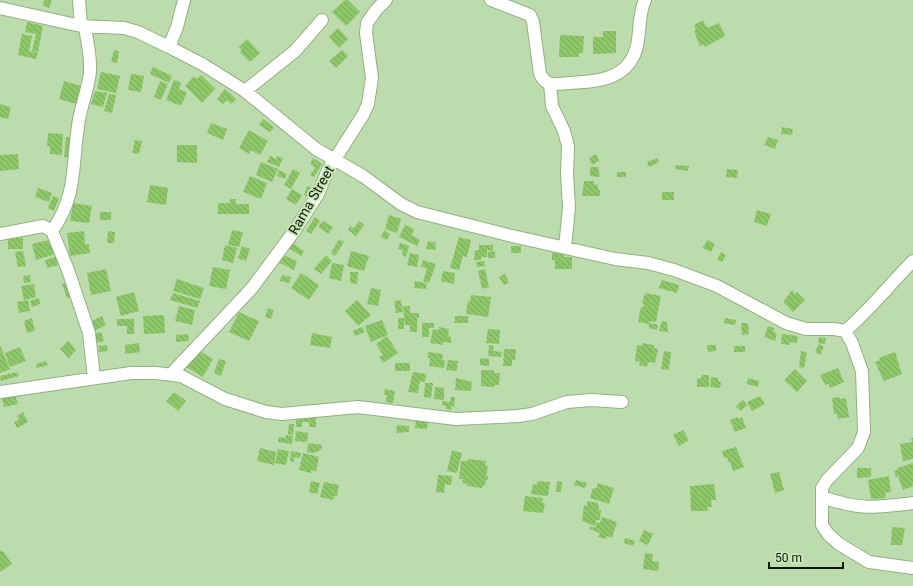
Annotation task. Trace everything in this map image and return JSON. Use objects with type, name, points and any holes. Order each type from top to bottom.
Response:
[{"type":"street","points":[[52,231],[62,217],[75,174],[78,128],[90,71],[89,49],[83,27],[79,0]]},
{"type":"street","points":[[169,47],[178,27],[184,0]]},
{"type":"street","name":"Rama Street","points":[[172,374],[252,288],[295,230],[318,194],[334,160],[363,115],[368,104],[372,78],[366,33],[367,23],[376,10],[386,0]]},
{"type":"street","points":[[492,0],[530,14],[533,22],[540,74],[542,79],[550,84],[588,82],[611,77],[623,71],[631,61],[636,47],[646,0]]},
{"type":"street","points":[[0,8],[83,27],[131,29],[169,47],[202,64],[245,91],[316,148],[363,176],[401,204],[417,212],[466,226],[615,259],[648,263],[674,270],[717,286],[786,323],[806,329],[834,329],[845,331],[852,343],[862,371],[864,432],[858,448],[827,480],[822,488],[822,525],[828,534],[839,544],[869,562],[913,568]]},
{"type":"street","points":[[245,91],[295,51],[322,20]]},
{"type":"street","points":[[550,84],[552,106],[564,131],[568,146],[567,174],[569,208],[566,247]]},
{"type":"street","points":[[0,234],[43,226],[52,231],[68,270],[89,333],[94,378]]},
{"type":"street","points":[[845,331],[864,315],[888,286],[913,261]]},
{"type":"street","points":[[0,392],[131,373],[172,374],[180,376],[225,399],[266,412],[282,414],[358,408],[456,419],[532,414],[567,402],[591,400],[622,402]]},
{"type":"street","points":[[822,497],[847,505],[865,508],[913,503]]},
{"type":"building","points":[[44,0],[52,0],[49,8],[43,6]]},
{"type":"building","points":[[345,0],[348,0],[360,12],[346,26],[332,12]]},
{"type":"building","points":[[703,20],[707,28],[719,23],[725,36],[705,47],[704,44],[700,46],[694,31],[696,30],[694,25]]},
{"type":"building","points":[[27,22],[43,26],[38,52],[32,51],[36,34],[25,32]]},
{"type":"building","points":[[338,28],[348,39],[339,48],[329,37]]},
{"type":"building","points":[[603,31],[616,31],[616,53],[593,54],[593,37],[603,37]]},
{"type":"building","points":[[22,34],[32,36],[29,51],[38,53],[36,59],[18,55]]},
{"type":"building","points":[[560,35],[584,36],[583,53],[579,53],[579,57],[559,57]]},
{"type":"building","points":[[247,39],[260,53],[250,62],[240,52],[242,50],[239,47]]},
{"type":"building","points":[[114,50],[119,51],[117,63],[111,62]]},
{"type":"building","points":[[342,50],[348,56],[336,68],[329,61]]},
{"type":"building","points":[[153,67],[172,76],[169,83],[150,74]]},
{"type":"building","points":[[101,72],[120,76],[116,93],[97,89]]},
{"type":"building","points":[[131,74],[144,76],[141,92],[128,90]]},
{"type":"building","points":[[201,75],[215,89],[202,103],[185,86],[194,76],[197,79]]},
{"type":"building","points":[[174,80],[181,83],[179,89],[187,92],[181,106],[166,100]]},
{"type":"building","points":[[64,81],[82,86],[77,104],[59,99]]},
{"type":"building","points":[[160,81],[168,84],[161,100],[154,97]]},
{"type":"building","points":[[225,89],[236,99],[231,104],[227,100],[223,104],[217,99]]},
{"type":"building","points":[[95,91],[107,93],[103,107],[91,104]]},
{"type":"building","points":[[109,94],[116,95],[112,113],[104,111]]},
{"type":"building","points":[[0,104],[11,107],[8,119],[0,117]]},
{"type":"building","points":[[263,119],[274,127],[270,132],[259,125]]},
{"type":"building","points":[[211,123],[227,129],[223,140],[207,133]]},
{"type":"building","points":[[782,127],[793,129],[792,135],[781,134]]},
{"type":"building","points":[[249,130],[268,141],[260,155],[251,150],[249,154],[239,148]]},
{"type":"building","points":[[48,133],[63,134],[62,155],[50,154],[50,146],[47,146]]},
{"type":"building","points":[[66,137],[73,137],[71,158],[64,157]]},
{"type":"building","points":[[768,137],[778,140],[775,149],[764,145]]},
{"type":"building","points":[[135,140],[142,141],[139,154],[132,153]]},
{"type":"building","points":[[177,145],[197,145],[197,163],[177,162]]},
{"type":"building","points":[[18,154],[19,169],[0,171],[0,155]]},
{"type":"building","points":[[596,154],[599,161],[592,165],[589,158]]},
{"type":"building","points":[[270,156],[276,159],[277,156],[283,158],[279,167],[267,162]]},
{"type":"building","points":[[313,158],[322,164],[314,177],[310,175],[315,168],[310,164]]},
{"type":"building","points":[[657,158],[659,162],[649,167],[647,162]]},
{"type":"building","points":[[261,162],[278,169],[272,182],[256,175]]},
{"type":"building","points":[[676,165],[689,166],[688,171],[675,169]]},
{"type":"building","points":[[590,167],[598,167],[600,177],[590,176]]},
{"type":"building","points":[[293,169],[300,173],[291,189],[284,185]]},
{"type":"building","points":[[727,169],[738,170],[737,178],[726,177]]},
{"type":"building","points":[[279,170],[287,174],[285,179],[277,176]]},
{"type":"building","points":[[617,172],[626,172],[626,177],[617,177]]},
{"type":"building","points":[[250,176],[267,183],[261,199],[243,192]]},
{"type":"building","points":[[584,181],[594,181],[594,184],[598,185],[598,190],[600,190],[600,196],[582,196]]},
{"type":"building","points":[[150,185],[168,188],[166,205],[147,202]]},
{"type":"building","points":[[307,186],[313,188],[309,198],[304,195]]},
{"type":"building","points":[[38,188],[52,193],[49,202],[35,197]]},
{"type":"building","points":[[292,189],[302,195],[296,205],[286,199]]},
{"type":"building","points":[[662,192],[674,192],[674,200],[662,200]]},
{"type":"building","points":[[53,196],[59,198],[54,211],[48,208]]},
{"type":"building","points":[[230,199],[236,199],[236,204],[249,204],[249,214],[218,214],[218,203],[230,203]]},
{"type":"building","points":[[73,203],[92,206],[89,223],[70,221]]},
{"type":"building","points":[[757,210],[771,214],[767,226],[754,222]]},
{"type":"building","points":[[100,212],[111,212],[111,220],[100,220]]},
{"type":"building","points":[[389,215],[401,219],[397,233],[385,229]]},
{"type":"building","points":[[315,217],[320,221],[311,234],[306,231]]},
{"type":"building","points":[[323,221],[333,227],[328,234],[318,227]]},
{"type":"building","points":[[359,221],[364,225],[356,236],[348,230],[350,226],[354,228]]},
{"type":"building","points":[[405,225],[414,229],[412,235],[420,240],[417,246],[399,237]]},
{"type":"building","points":[[232,230],[243,232],[239,247],[228,245]]},
{"type":"building","points":[[384,230],[390,234],[387,240],[381,237]]},
{"type":"building","points":[[84,231],[85,244],[89,244],[90,253],[70,256],[67,233]]},
{"type":"building","points":[[108,231],[115,232],[114,243],[107,243]]},
{"type":"building","points":[[459,237],[471,240],[467,257],[463,256],[459,270],[450,268]]},
{"type":"building","points":[[8,238],[23,238],[23,249],[8,249]]},
{"type":"building","points":[[52,239],[55,254],[36,260],[32,244]]},
{"type":"building","points":[[339,239],[344,242],[335,256],[331,253]]},
{"type":"building","points":[[707,240],[715,244],[711,252],[703,248]]},
{"type":"building","points":[[290,241],[304,251],[301,256],[287,247]]},
{"type":"building","points":[[428,241],[436,243],[435,250],[426,249]]},
{"type":"building","points":[[400,243],[409,246],[406,257],[402,255],[403,250],[398,249]]},
{"type":"building","points":[[225,245],[237,248],[233,263],[222,260]]},
{"type":"building","points":[[479,245],[493,245],[493,251],[487,250],[487,257],[481,257],[481,260],[474,260],[475,250],[479,250]]},
{"type":"building","points":[[242,246],[250,249],[246,261],[238,258]]},
{"type":"building","points":[[511,246],[521,246],[521,253],[511,253]]},
{"type":"building","points":[[23,251],[26,266],[18,267],[15,252]]},
{"type":"building","points":[[351,251],[369,256],[364,271],[347,266]]},
{"type":"building","points":[[495,251],[495,258],[488,258],[488,252]]},
{"type":"building","points":[[564,252],[564,257],[572,257],[572,269],[555,269],[555,260],[552,260],[552,253]]},
{"type":"building","points":[[721,252],[726,255],[722,262],[717,260]]},
{"type":"building","points":[[410,253],[419,255],[417,267],[407,265]]},
{"type":"building","points":[[283,255],[297,261],[294,270],[280,263]]},
{"type":"building","points":[[326,255],[332,261],[321,274],[314,269]]},
{"type":"building","points":[[56,257],[58,265],[47,268],[45,260]]},
{"type":"building","points":[[423,260],[436,264],[429,283],[423,281],[427,269],[421,266]]},
{"type":"building","points":[[484,261],[485,266],[477,267],[476,262]]},
{"type":"building","points":[[332,263],[344,265],[341,281],[329,278]]},
{"type":"building","points":[[213,267],[230,270],[226,289],[209,286]]},
{"type":"building","points":[[106,269],[111,291],[91,295],[87,273]]},
{"type":"building","points":[[485,269],[489,287],[482,289],[478,271]]},
{"type":"building","points":[[443,271],[455,273],[454,284],[441,281]]},
{"type":"building","points":[[350,272],[358,272],[357,284],[350,283]]},
{"type":"building","points":[[301,273],[319,285],[309,300],[291,288]]},
{"type":"building","points":[[505,274],[509,283],[504,285],[499,277]]},
{"type":"building","points":[[30,275],[31,282],[24,283],[23,276]]},
{"type":"building","points":[[282,275],[291,277],[289,283],[280,281]]},
{"type":"building","points":[[177,279],[204,288],[200,299],[173,291]]},
{"type":"building","points":[[662,280],[679,285],[677,293],[659,288]]},
{"type":"building","points":[[415,281],[427,283],[426,289],[414,288]]},
{"type":"building","points":[[68,282],[73,296],[67,298],[62,284]]},
{"type":"building","points":[[34,284],[36,297],[24,300],[21,286]]},
{"type":"building","points":[[371,288],[381,290],[378,306],[367,304]]},
{"type":"building","points":[[792,290],[795,294],[797,292],[805,300],[793,312],[783,302]]},
{"type":"building","points":[[134,292],[139,311],[121,316],[116,297]]},
{"type":"building","points":[[173,293],[200,301],[197,308],[170,300]]},
{"type":"building","points":[[645,293],[661,296],[656,322],[650,321],[649,324],[638,322],[641,307],[643,307],[644,304],[642,304]]},
{"type":"building","points":[[471,295],[491,297],[488,317],[466,314],[468,301],[470,302]]},
{"type":"building","points":[[39,298],[40,304],[32,307],[30,301]]},
{"type":"building","points":[[28,300],[30,311],[19,313],[17,302]]},
{"type":"building","points":[[357,300],[371,315],[358,326],[345,311]]},
{"type":"building","points":[[401,300],[403,312],[396,313],[394,301]]},
{"type":"building","points":[[179,306],[195,310],[192,325],[175,321]]},
{"type":"building","points":[[403,306],[410,306],[410,313],[419,313],[419,318],[417,318],[417,332],[410,332],[410,325],[405,325]]},
{"type":"building","points":[[268,308],[274,310],[271,319],[265,317]]},
{"type":"building","points":[[239,312],[259,321],[249,341],[229,332]]},
{"type":"building","points":[[164,315],[165,333],[144,334],[143,316]]},
{"type":"building","points":[[102,316],[106,325],[94,331],[90,322]]},
{"type":"building","points":[[455,316],[468,316],[468,323],[454,323]]},
{"type":"building","points":[[32,318],[35,331],[27,333],[24,321]]},
{"type":"building","points":[[398,318],[404,318],[404,329],[398,329]]},
{"type":"building","points":[[725,318],[736,320],[735,325],[724,323]]},
{"type":"building","points":[[117,319],[134,319],[134,334],[127,334],[127,326],[117,326]]},
{"type":"building","points":[[382,320],[388,335],[371,342],[365,326]]},
{"type":"building","points":[[662,321],[667,322],[668,332],[659,331]]},
{"type":"building","points":[[422,323],[434,323],[434,328],[429,328],[429,337],[422,337]]},
{"type":"building","points":[[649,323],[658,325],[657,330],[649,328]]},
{"type":"building","points":[[741,323],[748,323],[749,334],[742,335]]},
{"type":"building","points":[[768,326],[774,328],[773,332],[777,333],[775,341],[764,337]]},
{"type":"building","points":[[362,327],[365,332],[355,336],[353,331]]},
{"type":"building","points":[[439,327],[449,329],[448,336],[451,337],[451,343],[443,342],[443,345],[430,343],[433,329],[439,330]]},
{"type":"building","points":[[488,329],[500,330],[499,344],[486,343]]},
{"type":"building","points":[[101,332],[104,341],[96,343],[94,334]]},
{"type":"building","points":[[312,333],[332,337],[330,348],[310,345]]},
{"type":"building","points":[[188,334],[189,341],[176,342],[176,335]]},
{"type":"building","points":[[782,334],[798,336],[797,343],[790,342],[789,345],[781,344]]},
{"type":"building","points":[[387,336],[398,353],[383,363],[379,357],[383,355],[376,344]]},
{"type":"building","points":[[819,337],[826,338],[825,344],[818,343]]},
{"type":"building","points":[[68,341],[76,350],[69,358],[60,349]]},
{"type":"building","points":[[139,343],[140,352],[125,354],[125,345]]},
{"type":"building","points":[[642,343],[654,345],[654,348],[658,349],[655,363],[648,362],[647,367],[639,365],[640,362],[635,361],[637,345],[642,346]]},
{"type":"building","points":[[819,344],[824,347],[820,355],[815,352]]},
{"type":"building","points":[[0,345],[10,369],[0,373]]},
{"type":"building","points":[[107,345],[108,351],[99,352],[98,346]]},
{"type":"building","points":[[489,345],[494,346],[493,351],[502,352],[501,357],[488,356]]},
{"type":"building","points":[[707,345],[716,345],[716,351],[708,352]]},
{"type":"building","points":[[734,346],[745,346],[745,352],[734,352]]},
{"type":"building","points":[[20,347],[26,361],[10,367],[5,353]]},
{"type":"building","points":[[196,349],[213,359],[203,377],[186,367]]},
{"type":"building","points":[[504,349],[516,349],[515,360],[512,360],[512,366],[503,366]]},
{"type":"building","points":[[664,351],[671,352],[669,370],[661,369]]},
{"type":"building","points":[[801,351],[807,352],[804,368],[799,367]]},
{"type":"building","points":[[428,352],[443,354],[442,360],[445,361],[444,368],[429,366],[430,358],[428,358]]},
{"type":"building","points":[[895,352],[902,374],[884,381],[875,362],[880,360],[879,358]]},
{"type":"building","points":[[480,358],[489,359],[489,366],[480,365]]},
{"type":"building","points":[[219,359],[226,361],[221,376],[214,373]]},
{"type":"building","points":[[448,360],[458,361],[457,371],[446,370]]},
{"type":"building","points":[[46,361],[48,365],[37,368],[36,364]]},
{"type":"building","points":[[395,363],[410,363],[410,371],[395,371]]},
{"type":"building","points":[[838,368],[844,382],[830,388],[829,384],[825,385],[820,375]]},
{"type":"building","points":[[795,369],[807,381],[797,392],[784,380]]},
{"type":"building","points":[[481,370],[494,370],[494,373],[500,373],[499,385],[494,385],[494,387],[481,386]]},
{"type":"building","points":[[17,372],[19,376],[1,381],[0,376]]},
{"type":"building","points":[[413,372],[426,374],[425,382],[420,381],[418,393],[408,392]]},
{"type":"building","points":[[702,375],[709,375],[709,387],[697,387],[697,379],[701,378]]},
{"type":"building","points":[[711,377],[718,378],[718,381],[721,382],[720,388],[710,387]]},
{"type":"building","points":[[456,378],[472,382],[471,391],[455,390]]},
{"type":"building","points":[[748,378],[759,381],[758,387],[747,384]]},
{"type":"building","points":[[425,383],[433,383],[431,398],[424,397]]},
{"type":"building","points":[[435,387],[444,388],[444,400],[434,399]]},
{"type":"building","points":[[385,389],[395,391],[393,403],[386,402],[387,395],[384,395]]},
{"type":"building","points":[[174,392],[186,401],[178,411],[166,401]]},
{"type":"building","points":[[15,395],[18,404],[4,407],[2,399]]},
{"type":"building","points":[[760,396],[765,404],[752,411],[747,402]]},
{"type":"building","points":[[451,397],[455,397],[454,407],[451,406],[451,410],[446,409],[446,406],[442,405],[442,401],[450,402]]},
{"type":"building","points":[[839,397],[840,399],[846,398],[849,417],[838,419],[837,414],[834,414],[832,398]]},
{"type":"building","points":[[743,400],[747,405],[741,411],[736,406]]},
{"type":"building","points":[[23,412],[28,422],[17,428],[14,422],[19,420],[17,416]]},
{"type":"building","points":[[296,416],[316,416],[316,427],[309,427],[309,422],[302,422],[302,427],[296,427]]},
{"type":"building","points":[[738,417],[739,419],[742,417],[746,428],[735,432],[730,420]]},
{"type":"building","points":[[416,418],[428,420],[427,429],[415,428]]},
{"type":"building","points":[[289,424],[294,424],[293,435],[288,434]]},
{"type":"building","points":[[397,425],[409,426],[409,432],[396,433]]},
{"type":"building","points":[[683,430],[689,440],[679,446],[673,435]]},
{"type":"building","points":[[296,431],[308,433],[307,442],[295,441]]},
{"type":"building","points":[[286,435],[293,436],[292,444],[278,442],[278,437],[285,438]]},
{"type":"building","points":[[911,438],[913,438],[913,459],[903,461],[900,444],[912,442]]},
{"type":"building","points":[[308,443],[322,445],[321,450],[313,453],[307,452]]},
{"type":"building","points":[[736,447],[744,467],[733,471],[730,462],[728,462],[727,457],[724,458],[722,451]]},
{"type":"building","points":[[260,448],[276,452],[274,465],[257,461]]},
{"type":"building","points":[[278,449],[289,451],[286,465],[275,463]]},
{"type":"building","points":[[452,450],[462,453],[457,473],[447,471]]},
{"type":"building","points":[[291,451],[301,453],[300,458],[294,457],[294,462],[290,461]]},
{"type":"building","points":[[303,453],[319,457],[316,471],[311,470],[311,473],[299,470]]},
{"type":"building","points":[[468,459],[486,461],[485,465],[488,466],[486,476],[488,476],[488,480],[486,480],[485,485],[483,485],[482,488],[467,486],[467,484],[462,483],[463,479],[459,479],[461,461],[468,461]]},
{"type":"building","points":[[913,463],[913,486],[903,490],[898,476],[896,477],[894,471],[898,470],[897,468]]},
{"type":"building","points":[[857,468],[871,468],[871,477],[857,478]]},
{"type":"building","points":[[779,472],[784,490],[775,493],[770,474]]},
{"type":"building","points":[[438,475],[452,476],[451,485],[445,484],[444,493],[436,492]]},
{"type":"building","points":[[889,476],[891,492],[885,493],[886,498],[871,499],[868,480]]},
{"type":"building","points":[[576,480],[587,483],[585,488],[574,485]]},
{"type":"building","points":[[311,481],[320,483],[317,494],[309,492]]},
{"type":"building","points":[[538,481],[550,482],[548,496],[531,494],[533,484],[537,485]]},
{"type":"building","points":[[557,481],[562,482],[561,492],[556,492]]},
{"type":"building","points":[[324,482],[339,485],[337,496],[334,496],[333,500],[320,497]]},
{"type":"building","points":[[598,483],[614,488],[609,504],[590,498],[593,488],[596,489]]},
{"type":"building","points":[[714,484],[716,500],[711,500],[712,507],[707,507],[708,511],[691,511],[690,486]]},
{"type":"building","points":[[525,496],[543,498],[542,503],[545,503],[543,513],[523,511]]},
{"type":"building","points":[[587,501],[598,503],[599,510],[601,510],[600,520],[596,520],[595,526],[582,521],[584,505],[587,506]]},
{"type":"building","points":[[602,517],[617,522],[612,538],[607,536],[606,539],[598,537],[600,533],[589,529],[590,526],[595,528],[597,522],[600,523]]},
{"type":"building","points":[[892,527],[905,528],[902,545],[891,545]]},
{"type":"building","points":[[644,530],[653,534],[648,545],[639,541]]},
{"type":"building","points":[[625,538],[635,541],[633,546],[624,543]]},
{"type":"building","points":[[0,550],[4,552],[12,564],[0,572]]},
{"type":"building","points":[[645,553],[653,554],[652,561],[659,562],[658,571],[643,569]]}]
